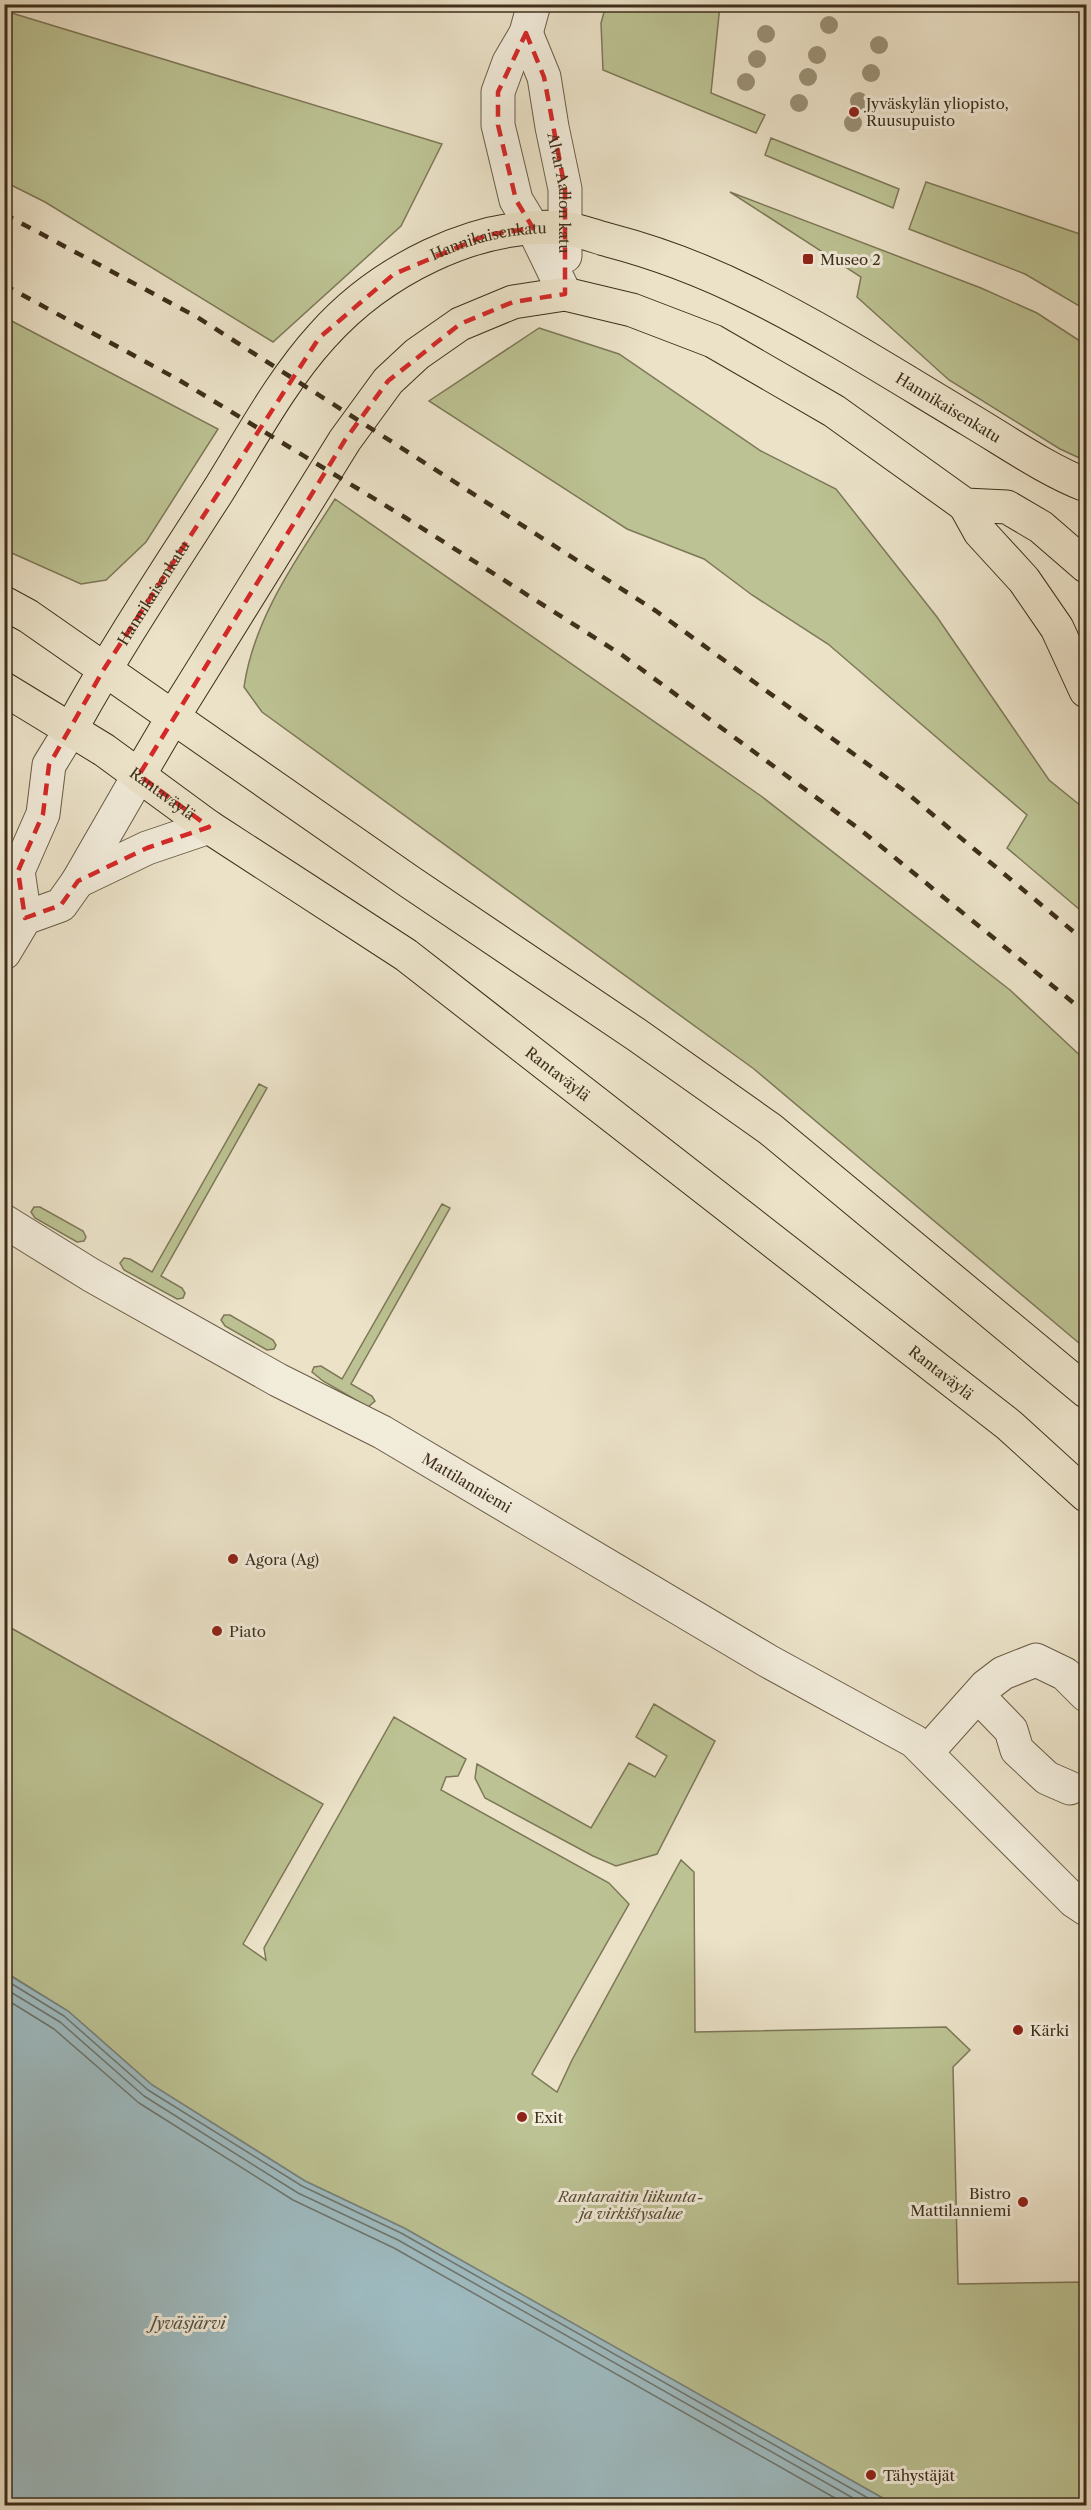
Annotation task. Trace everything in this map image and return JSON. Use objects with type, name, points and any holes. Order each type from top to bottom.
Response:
[{"type":"main road","name":"Hannikaisenkatu","points":[[71,729],[104,669],[276,398],[319,338],[334,322],[394,274],[442,250],[486,235],[533,228],[566,228],[695,267],[754,295],[873,362],[998,437],[1086,485]]},
{"type":"main road","points":[[139,775],[172,717],[345,440],[388,381],[417,354],[460,324],[513,302],[565,294],[632,310],[713,341],[834,411],[965,505],[980,532],[1024,580],[1057,628],[1086,691]]},
{"type":"main road","points":[[965,505],[1007,507],[1041,527],[1086,566]]},
{"type":"main road","points":[[4,603],[28,616],[410,882],[637,1035],[770,1130],[1086,1391]]},
{"type":"main road","name":"Rantaväylä","points":[[4,689],[71,729],[139,775],[209,827],[406,954],[1009,1425],[1086,1495]]},
{"type":"street","name":"Alvar Aallon katu","points":[[530,19],[508,63],[498,92],[498,125],[516,201],[533,228],[565,294]]},
{"type":"street","name":"Alvar Aallon katu","points":[[530,19],[544,76],[565,189],[565,294]]},
{"type":"street","points":[[25,918],[18,871],[42,814],[50,765],[71,729]]},
{"type":"street","points":[[4,953],[25,918],[61,904],[78,881],[139,775]]},
{"type":"street","points":[[78,881],[147,848],[209,827]]},
{"type":"street","name":"Mattilanniemi","points":[[4,1221],[91,1275],[278,1380],[382,1432],[768,1661],[914,1741],[1074,1901],[1086,1909]]},
{"type":"street","points":[[927,1752],[978,1696],[1003,1673],[1036,1660],[1065,1674],[1086,1695]]},
{"type":"street","points":[[978,1696],[1011,1730]]},
{"type":"highlighted area","points":[[526,33],[544,77],[565,189],[565,294],[513,302],[460,324],[388,381],[345,440],[139,775],[209,827],[147,848],[78,881],[61,905],[25,918],[18,871],[43,814],[49,765],[104,669],[319,338],[394,274],[487,235],[533,228],[516,200],[498,125],[498,92]]},
{"type":"green space","points":[[606,5],[720,5],[711,93],[765,115],[756,133],[603,70],[601,23]]},
{"type":"green space","points":[[5,11],[442,144],[401,226],[273,342],[45,202],[5,182]]},
{"type":"green space","points":[[771,138],[899,189],[893,208],[765,155]]},
{"type":"green space","points":[[926,182],[1086,236],[1086,310],[1025,274],[909,229]]},
{"type":"green space","points":[[730,192],[981,288],[1037,313],[1086,345],[1086,461],[1060,449],[949,380],[857,297],[861,277]]},
{"type":"green space","points":[[4,317],[218,429],[146,542],[106,580],[81,584],[5,550]]},
{"type":"green space","points":[[539,328],[619,354],[761,451],[836,489],[937,617],[1049,780],[1086,810],[1086,915],[1007,848],[1027,815],[828,644],[752,595],[704,559],[627,529],[429,401]]},
{"type":"green space","points":[[335,499],[761,796],[1010,990],[1086,1061],[1086,1349],[754,1069],[262,712],[244,687],[257,636],[279,588]]},
{"type":"green space","points":[[259,1084],[267,1088],[161,1276],[182,1288],[185,1293],[183,1298],[177,1299],[124,1270],[120,1263],[124,1258],[130,1259],[152,1272]]},
{"type":"green space","points":[[442,1204],[450,1208],[351,1384],[372,1396],[375,1401],[368,1407],[323,1381],[312,1372],[314,1367],[321,1366],[342,1379]]},
{"type":"green space","points":[[34,1207],[40,1207],[83,1231],[86,1237],[84,1241],[77,1242],[35,1218],[31,1212]]},
{"type":"green space","points":[[224,1315],[230,1315],[273,1340],[276,1345],[274,1349],[267,1350],[225,1326],[221,1320]]},
{"type":"green space","name":"Rantaraitin liikunta- ja virkistysalue","points":[[4,1624],[323,1804],[243,1944],[266,1960],[264,1948],[394,1717],[466,1759],[458,1776],[446,1777],[441,1790],[609,1883],[629,1904],[532,2074],[557,2092],[572,2060],[681,1860],[694,1872],[695,2032],[946,2027],[970,2050],[953,2067],[958,2284],[1086,2282],[1086,2505],[895,2505],[404,2228],[305,2181],[152,2085],[68,2011],[5,1972]]},
{"type":"green space","points":[[654,1704],[715,1741],[657,1854],[616,1866],[485,1798],[475,1778],[477,1764],[591,1828],[629,1763],[655,1777],[667,1756],[636,1737]]},
{"type":"water","name":"Jyväsjärvi","points":[[4,1972],[68,2011],[152,2085],[305,2181],[404,2228],[895,2505],[5,2505]]},
{"type":"railway","points":[[4,214],[197,317],[656,611],[902,789],[1086,942]]},
{"type":"railway","points":[[4,285],[179,380],[406,518],[622,655],[862,831],[1086,1013]]},
{"type":"place","name":"Jyväskylän yliopisto, Ruusupuisto","points":[[854,112]]},
{"type":"place","name":"Museo 2","points":[[808,259]]},
{"type":"place","name":"Agora (Ag)","points":[[233,1559]]},
{"type":"place","name":"Piato","points":[[217,1631]]},
{"type":"place","name":"Kärki","points":[[1018,2030]]},
{"type":"place","name":"Exit","points":[[522,2117]]},
{"type":"place","name":"Bistro Mattilanniemi","points":[[1023,2202]]},
{"type":"place","name":"Tähystäjät","points":[[871,2475]]}]
